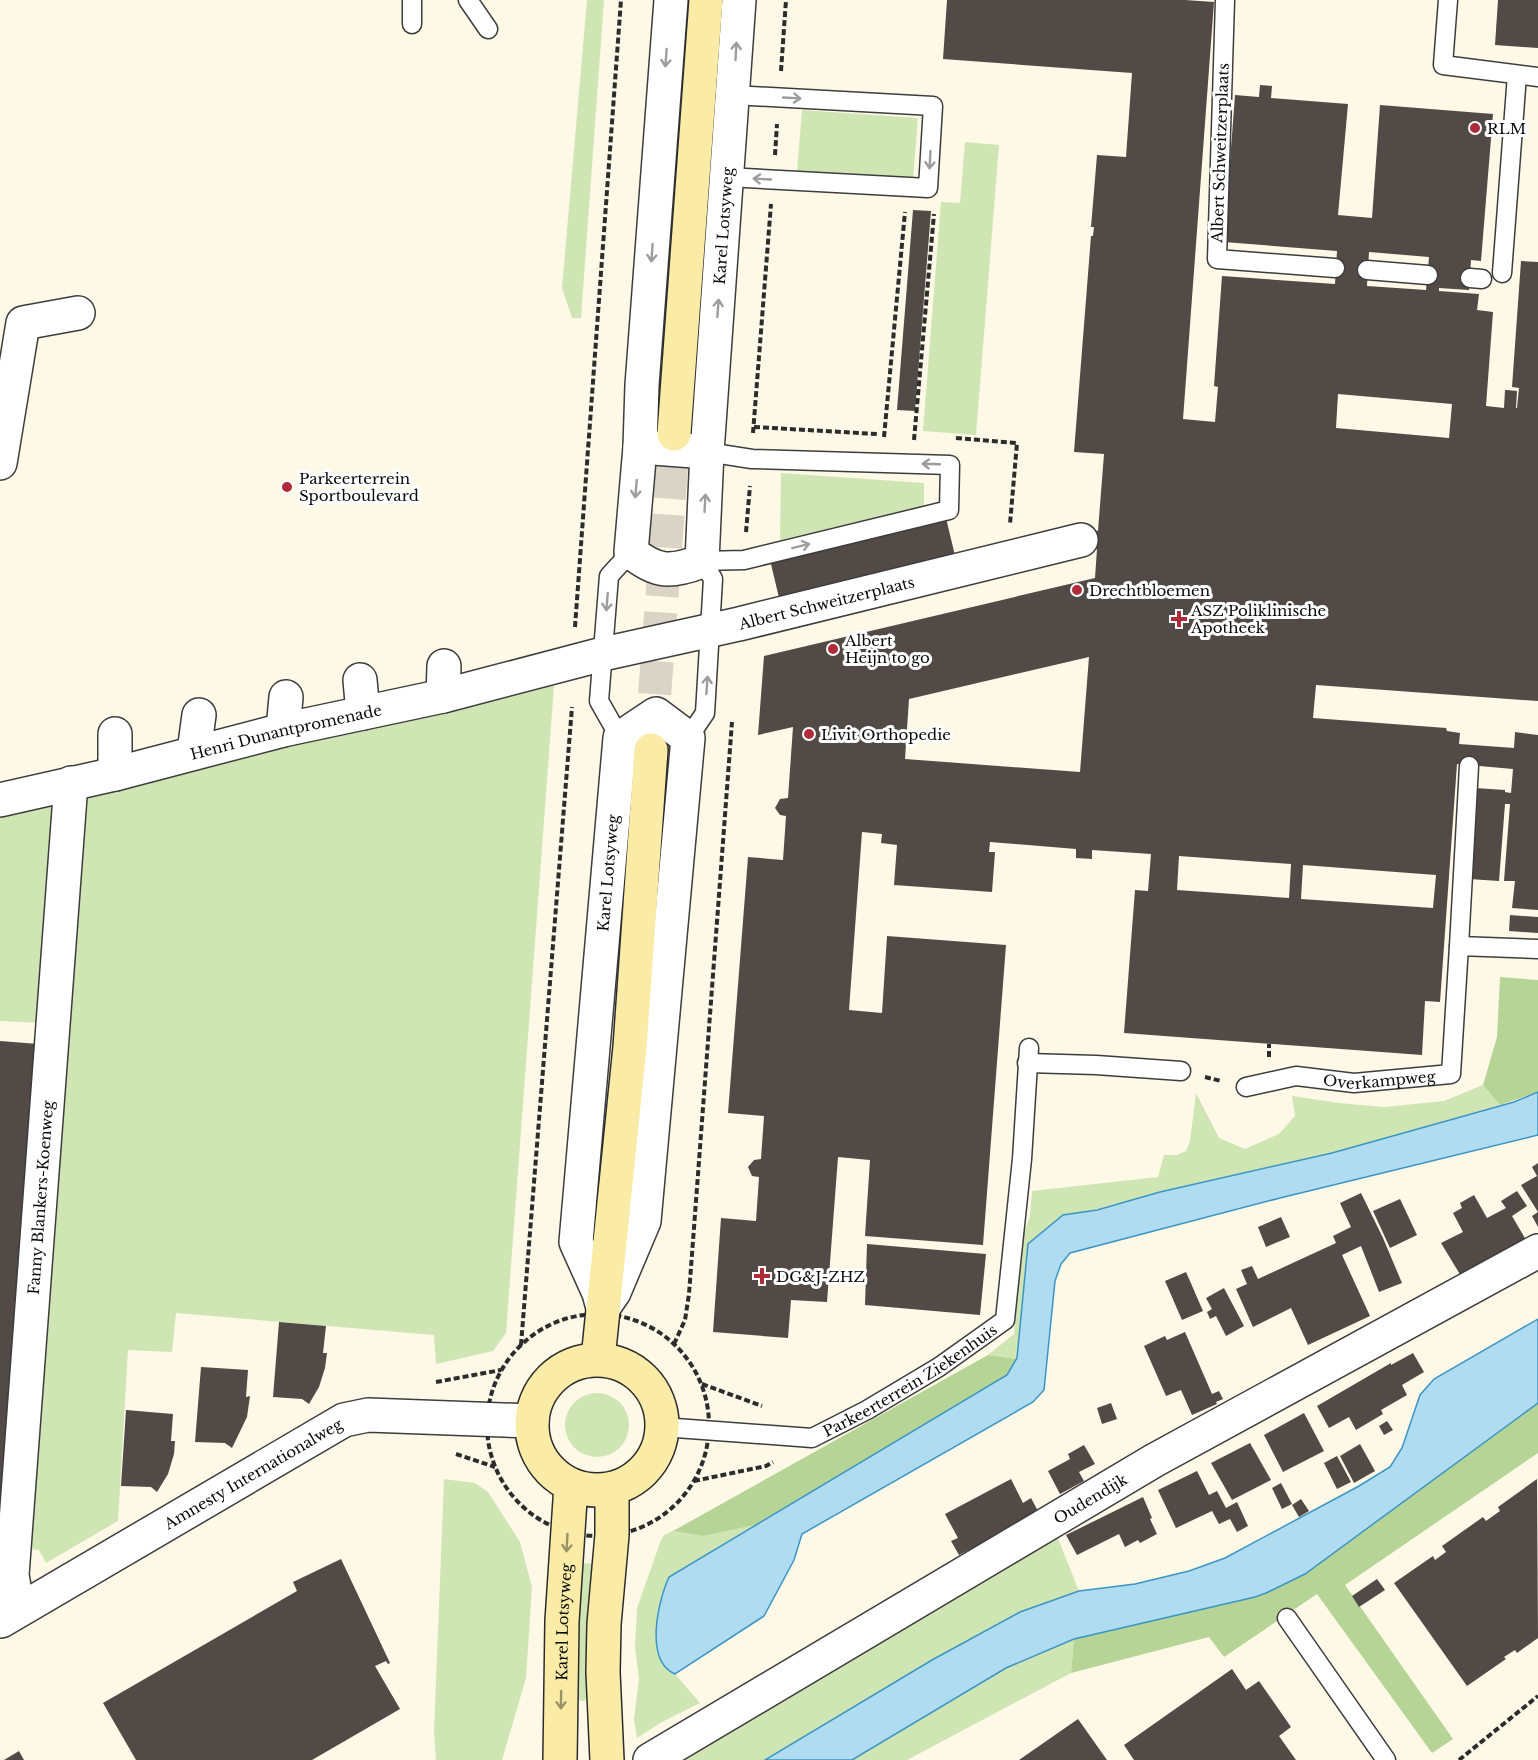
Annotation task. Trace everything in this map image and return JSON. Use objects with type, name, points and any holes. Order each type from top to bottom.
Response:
[{"type":"street","points":[[670,0],[631,552],[646,564],[665,570],[688,567],[702,561]]},
{"type":"street","points":[[674,434],[706,0]]},
{"type":"street","name":"Karel Lotsyweg","points":[[702,561],[707,452],[739,0]]},
{"type":"street","points":[[0,463],[23,323],[78,313]]},
{"type":"street","points":[[640,447],[707,452]]},
{"type":"street","name":"Albert Schweitzerplaats","points":[[587,658],[1081,540]]},
{"type":"street","name":"Henri Dunantpromenade","points":[[0,800],[114,774],[283,730],[363,713],[444,681],[587,658]]},
{"type":"street","points":[[360,680],[363,713]]},
{"type":"street","points":[[283,730],[286,697]]},
{"type":"street","points":[[620,738],[656,714],[688,738]]},
{"type":"street","points":[[194,752],[200,716]]},
{"type":"street","points":[[114,774],[116,734]]},
{"type":"street","name":"Karel Lotsyweg","points":[[603,1311],[599,1293],[576,1242],[620,738]]},
{"type":"street","name":"Karel Lotsyweg","points":[[603,1311],[614,1292],[644,1221],[688,738]]},
{"type":"street","name":"Karel Lotsyweg","points":[[598,1359],[630,1047],[651,750]]},
{"type":"street","name":"Fanny Blankers-Koenweg","points":[[9,1616],[71,783]]},
{"type":"street","name":"Oudendijk","points":[[650,1760],[1155,1460],[1538,1251]]},
{"type":"street","points":[[598,1359],[627,1366],[644,1380],[657,1399],[662,1427],[653,1459],[642,1472],[612,1489],[598,1490],[571,1485],[557,1476],[542,1459],[533,1437],[532,1421],[540,1394],[558,1372],[570,1365],[598,1359]]},
{"type":"street","name":"Amnesty Internationalweg","points":[[9,1616],[344,1420],[368,1414],[532,1421]]},
{"type":"street","name":"Karel Lotsyweg","points":[[560,1760],[562,1621],[571,1485]]},
{"type":"street","points":[[607,1760],[603,1672],[604,1624],[612,1535],[612,1489]]},
{"type":"lane","points":[[412,0],[412,24]]},
{"type":"lane","points":[[468,0],[488,29]]},
{"type":"lane","name":"Albert Schweitzerplaats","points":[[1225,0],[1217,259],[1335,268]]},
{"type":"lane","points":[[1448,0],[1443,65],[1538,77]]},
{"type":"lane","points":[[1502,273],[1517,75]]},
{"type":"lane","points":[[727,177],[928,188],[933,106],[733,95]]},
{"type":"lane","points":[[1367,270],[1428,275]]},
{"type":"lane","points":[[702,561],[744,560],[949,510],[950,465],[752,459],[707,452]]},
{"type":"lane","points":[[620,738],[599,701],[587,658],[609,576],[631,552]]},
{"type":"lane","name":"Karel Lotsyweg","points":[[688,738],[705,713],[714,579],[702,561]]},
{"type":"lane","points":[[1469,766],[1459,946],[1538,949]]},
{"type":"lane","name":"Overkampweg","points":[[1246,1088],[1296,1076],[1354,1083],[1451,1074],[1459,946]]},
{"type":"lane","name":"Parkeerterrein Ziekenhuis","points":[[662,1427],[812,1438],[867,1410],[939,1367],[1005,1320],[1022,1159],[1028,1055],[1096,1058],[1181,1071]]},
{"type":"lane","points":[[1287,1618],[1386,1760]]},
{"type":"path","points":[[882,462],[907,187]]},
{"type":"path","points":[[912,463],[935,201],[928,188]]},
{"type":"path","points":[[1181,1071],[1246,1088]]},
{"type":"path","points":[[603,1311],[653,1328],[682,1353],[696,1372],[705,1395],[709,1431],[704,1457],[694,1481],[659,1518],[644,1526],[612,1535],[597,1536],[568,1532],[533,1516],[510,1494],[501,1481],[489,1451],[487,1419],[494,1386],[510,1357],[521,1345],[545,1327],[559,1321],[603,1311]]},
{"type":"path","points":[[694,1481],[766,1466],[812,1438]]},
{"type":"path","points":[[1459,1760],[1538,1696]]},
{"type":"green space","points":[[587,0],[604,0],[581,318],[572,318],[562,288]]},
{"type":"green space","points":[[802,110],[918,118],[913,179],[797,171]]},
{"type":"green space","points":[[965,142],[999,145],[976,435],[923,431],[941,202],[960,203]]},
{"type":"green space","points":[[781,473],[924,483],[924,506],[780,540]]},
{"type":"green space","points":[[538,681],[554,686],[506,1333],[493,1351],[436,1364],[434,1335],[176,1313],[172,1352],[128,1350],[118,1521],[46,1563],[39,1550],[18,1548],[60,1024],[0,1021],[0,815]]},
{"type":"green space","points":[[1500,977],[1538,980],[1538,1092],[1500,1105],[1483,1085],[1497,1037]]},
{"type":"green space","points":[[1483,1085],[1500,1105],[1332,1153],[1160,1192],[1060,1219],[1028,1244],[1017,1359],[988,1355],[1014,1334],[1022,1238],[1030,1216],[1032,1191],[1158,1177],[1164,1155],[1177,1155],[1186,1151],[1190,1141],[1196,1093],[1219,1138],[1245,1149],[1279,1134],[1295,1116],[1292,1096],[1384,1107],[1444,1101]]},
{"type":"green space","points":[[988,1355],[1017,1359],[1007,1375],[755,1525],[703,1536],[673,1531]]},
{"type":"green space","points":[[591,1393],[603,1393],[620,1402],[627,1413],[629,1425],[627,1437],[620,1448],[603,1457],[591,1457],[579,1452],[570,1443],[565,1431],[565,1419],[570,1407],[579,1398]]},
{"type":"green space","points":[[1538,1403],[1538,1453],[1345,1585],[1453,1739],[1432,1753],[1317,1594],[1224,1657],[1209,1637],[1071,1673],[1074,1639],[1255,1597],[1305,1574]]},
{"type":"green space","points":[[444,1479],[475,1483],[488,1492],[520,1542],[532,1587],[526,1678],[502,1760],[436,1760],[434,1732]]},
{"type":"green space","points":[[755,1525],[669,1577],[667,1670],[675,1674],[700,1703],[660,1723],[637,1738],[634,1719],[639,1679],[635,1647],[637,1608],[661,1540],[664,1535],[673,1531],[703,1536]]},
{"type":"green space","points":[[1057,1536],[1079,1591],[1020,1612],[932,1660],[765,1760],[670,1760]]},
{"type":"green space","points":[[579,1563],[598,1564],[590,1695],[584,1701],[576,1700]]},
{"type":"green space","points":[[1074,1639],[1071,1673],[907,1760],[852,1760],[1006,1668]]},
{"type":"water","points":[[1538,1092],[1538,1135],[1280,1198],[1070,1253],[1061,1264],[1055,1281],[1044,1390],[1033,1402],[802,1534],[794,1560],[764,1616],[675,1674],[665,1667],[659,1657],[656,1630],[661,1600],[669,1577],[1007,1375],[1017,1358],[1028,1244],[1063,1215],[1097,1210],[1160,1192],[1332,1153],[1514,1102]]},
{"type":"water","points":[[1538,1319],[1538,1403],[1305,1574],[1255,1597],[1074,1639],[1006,1668],[852,1760],[765,1760],[932,1660],[1020,1612],[1079,1591],[1135,1584],[1189,1571],[1225,1558],[1359,1486],[1390,1467],[1402,1448],[1420,1395],[1434,1379]]},
{"type":"building","points":[[947,0],[1214,2],[1183,419],[1215,422],[1218,387],[1214,386],[1222,276],[1335,284],[1337,251],[1224,242],[1235,95],[1259,97],[1260,85],[1272,86],[1271,98],[1348,104],[1338,215],[1372,218],[1380,105],[1493,114],[1481,261],[1471,260],[1469,290],[1439,288],[1439,291],[1479,294],[1477,310],[1493,312],[1486,406],[1504,408],[1505,390],[1507,390],[1517,391],[1517,408],[1519,388],[1512,387],[1521,261],[1538,262],[1538,701],[1316,685],[1313,718],[1446,728],[1447,731],[1460,733],[1459,744],[1514,748],[1515,732],[1538,735],[1538,910],[1512,908],[1515,881],[1504,881],[1510,804],[1505,804],[1499,881],[1469,879],[1475,788],[1505,790],[1511,793],[1513,769],[1457,764],[1440,1002],[1425,1001],[1422,1055],[1124,1033],[1135,890],[1148,891],[1151,854],[1092,850],[1092,859],[1076,858],[1076,849],[990,842],[989,852],[995,852],[992,892],[894,885],[897,845],[881,843],[882,834],[862,832],[849,1010],[882,1013],[887,936],[1006,945],[983,1245],[865,1236],[870,1160],[838,1157],[827,1302],[791,1300],[788,1338],[713,1332],[721,1218],[756,1221],[759,1177],[752,1176],[748,1167],[754,1160],[761,1159],[764,1116],[728,1113],[748,857],[783,860],[786,816],[780,815],[775,808],[780,799],[788,798],[793,727],[758,735],[764,656],[1095,578],[1097,549],[1090,551],[1089,529],[1098,531],[1104,454],[1074,452],[1091,236],[1093,236],[1094,227],[1091,227],[1097,155],[1126,157],[1132,73],[943,59]],"holes":[[[1369,252],[1429,257],[1426,290],[1367,286]],[[1338,394],[1452,404],[1449,438],[1336,428]],[[1089,657],[1080,772],[905,759],[909,699]],[[1179,856],[1291,864],[1289,898],[1177,890]],[[1303,865],[1436,875],[1433,908],[1301,899]]]},
{"type":"building","points":[[1498,0],[1538,0],[1538,48],[1495,45]]},
{"type":"building","points":[[913,210],[931,211],[915,411],[897,410]]},
{"type":"building","points":[[946,518],[957,564],[781,606],[770,560]]},
{"type":"building","points":[[1510,915],[1538,917],[1538,933],[1509,931]]},
{"type":"building","points":[[0,1041],[38,1044],[0,1533]]},
{"type":"building","points":[[1538,1163],[1538,1212],[1521,1185],[1537,1176],[1532,1167]]},
{"type":"building","points":[[1517,1191],[1527,1206],[1512,1216],[1526,1240],[1461,1276],[1441,1243],[1463,1232],[1453,1213],[1462,1208],[1460,1203],[1474,1195],[1487,1218],[1506,1208],[1501,1201]]},
{"type":"building","points":[[1361,1193],[1402,1283],[1379,1292],[1361,1246],[1342,1255],[1370,1316],[1308,1345],[1291,1308],[1253,1327],[1236,1289],[1247,1284],[1241,1270],[1252,1266],[1258,1279],[1336,1243],[1333,1236],[1351,1227],[1340,1203]]},
{"type":"building","points":[[1400,1199],[1417,1235],[1390,1248],[1373,1211]]},
{"type":"building","points":[[1538,1212],[1538,1227],[1532,1216]]},
{"type":"building","points":[[1281,1217],[1290,1237],[1266,1247],[1258,1227]]},
{"type":"building","points":[[867,1244],[986,1254],[980,1315],[865,1305]]},
{"type":"building","points":[[1186,1272],[1203,1311],[1182,1320],[1165,1281]]},
{"type":"building","points":[[1224,1288],[1244,1326],[1226,1336],[1216,1316],[1210,1319],[1207,1312],[1212,1309],[1206,1298]]},
{"type":"building","points":[[279,1322],[326,1326],[323,1353],[327,1353],[325,1368],[319,1387],[309,1404],[302,1399],[273,1397]]},
{"type":"building","points":[[1185,1332],[1212,1394],[1219,1391],[1223,1399],[1192,1415],[1181,1390],[1166,1396],[1144,1346],[1165,1336],[1167,1340]]},
{"type":"building","points":[[1413,1353],[1424,1372],[1402,1385],[1407,1395],[1381,1410],[1383,1414],[1356,1430],[1349,1417],[1329,1428],[1317,1406],[1391,1363],[1391,1365]]},
{"type":"building","points":[[201,1367],[248,1370],[246,1397],[250,1396],[247,1417],[232,1448],[225,1443],[195,1442]]},
{"type":"building","points":[[1111,1403],[1117,1419],[1102,1424],[1097,1408]]},
{"type":"building","points":[[126,1410],[173,1414],[171,1441],[175,1441],[174,1454],[168,1474],[157,1492],[151,1487],[121,1486]]},
{"type":"building","points":[[1304,1413],[1324,1451],[1283,1472],[1264,1435]]},
{"type":"building","points":[[1387,1421],[1393,1430],[1384,1435],[1379,1426]]},
{"type":"building","points":[[1250,1443],[1271,1480],[1232,1500],[1211,1463]]},
{"type":"building","points":[[1360,1444],[1375,1471],[1354,1483],[1340,1456]]},
{"type":"building","points":[[1084,1445],[1095,1464],[1079,1472],[1084,1481],[1060,1494],[1048,1471],[1070,1459],[1068,1454]]},
{"type":"building","points":[[1337,1456],[1351,1482],[1337,1489],[1324,1463]]},
{"type":"building","points":[[1197,1471],[1209,1495],[1217,1491],[1226,1508],[1237,1502],[1248,1526],[1237,1532],[1230,1519],[1219,1524],[1212,1511],[1176,1528],[1158,1490]]},
{"type":"building","points":[[1011,1479],[1023,1503],[1031,1498],[1038,1511],[1032,1517],[959,1555],[951,1541],[958,1538],[945,1514]]},
{"type":"building","points":[[1537,1479],[1538,1638],[1517,1653],[1515,1650],[1504,1657],[1506,1659],[1467,1686],[1394,1583],[1433,1556],[1435,1560],[1446,1552],[1442,1546],[1483,1517],[1486,1521],[1500,1511],[1498,1507]]},
{"type":"building","points":[[1281,1483],[1292,1504],[1282,1509],[1272,1488]]},
{"type":"building","points":[[1143,1497],[1157,1534],[1140,1543],[1138,1540],[1125,1547],[1119,1534],[1077,1555],[1066,1535]]},
{"type":"building","points":[[1301,1499],[1309,1511],[1299,1517],[1292,1505]]},
{"type":"building","points":[[341,1559],[390,1663],[386,1661],[375,1666],[400,1709],[312,1760],[136,1760],[103,1703],[297,1591],[293,1582]]},
{"type":"building","points":[[1377,1579],[1385,1590],[1359,1607],[1352,1596]]},
{"type":"building","points":[[1232,1669],[1246,1690],[1259,1681],[1291,1727],[1279,1736],[1296,1760],[1134,1760],[1124,1745]]},
{"type":"building","points":[[1078,1719],[1107,1760],[1019,1760]]},
{"type":"building","points":[[19,1751],[24,1760],[4,1760]]},
{"type":"tunnel","points":[[651,743],[674,434]]},
{"type":"place","name":"RLM","points":[[1475,128]]},
{"type":"place","name":"Parkeerterrein Sportboulevard","points":[[287,487]]},
{"type":"place","name":"Drechtbloemen","points":[[1077,590]]},
{"type":"place","name":"ASZ Poliklinische Apotheek","points":[[1179,619]]},
{"type":"place","name":"Albert Heijn to go","points":[[833,649]]},
{"type":"place","name":"Livit Orthopedie","points":[[809,734]]},
{"type":"place","name":"DG&J-ZHZ","points":[[762,1276]]}]
